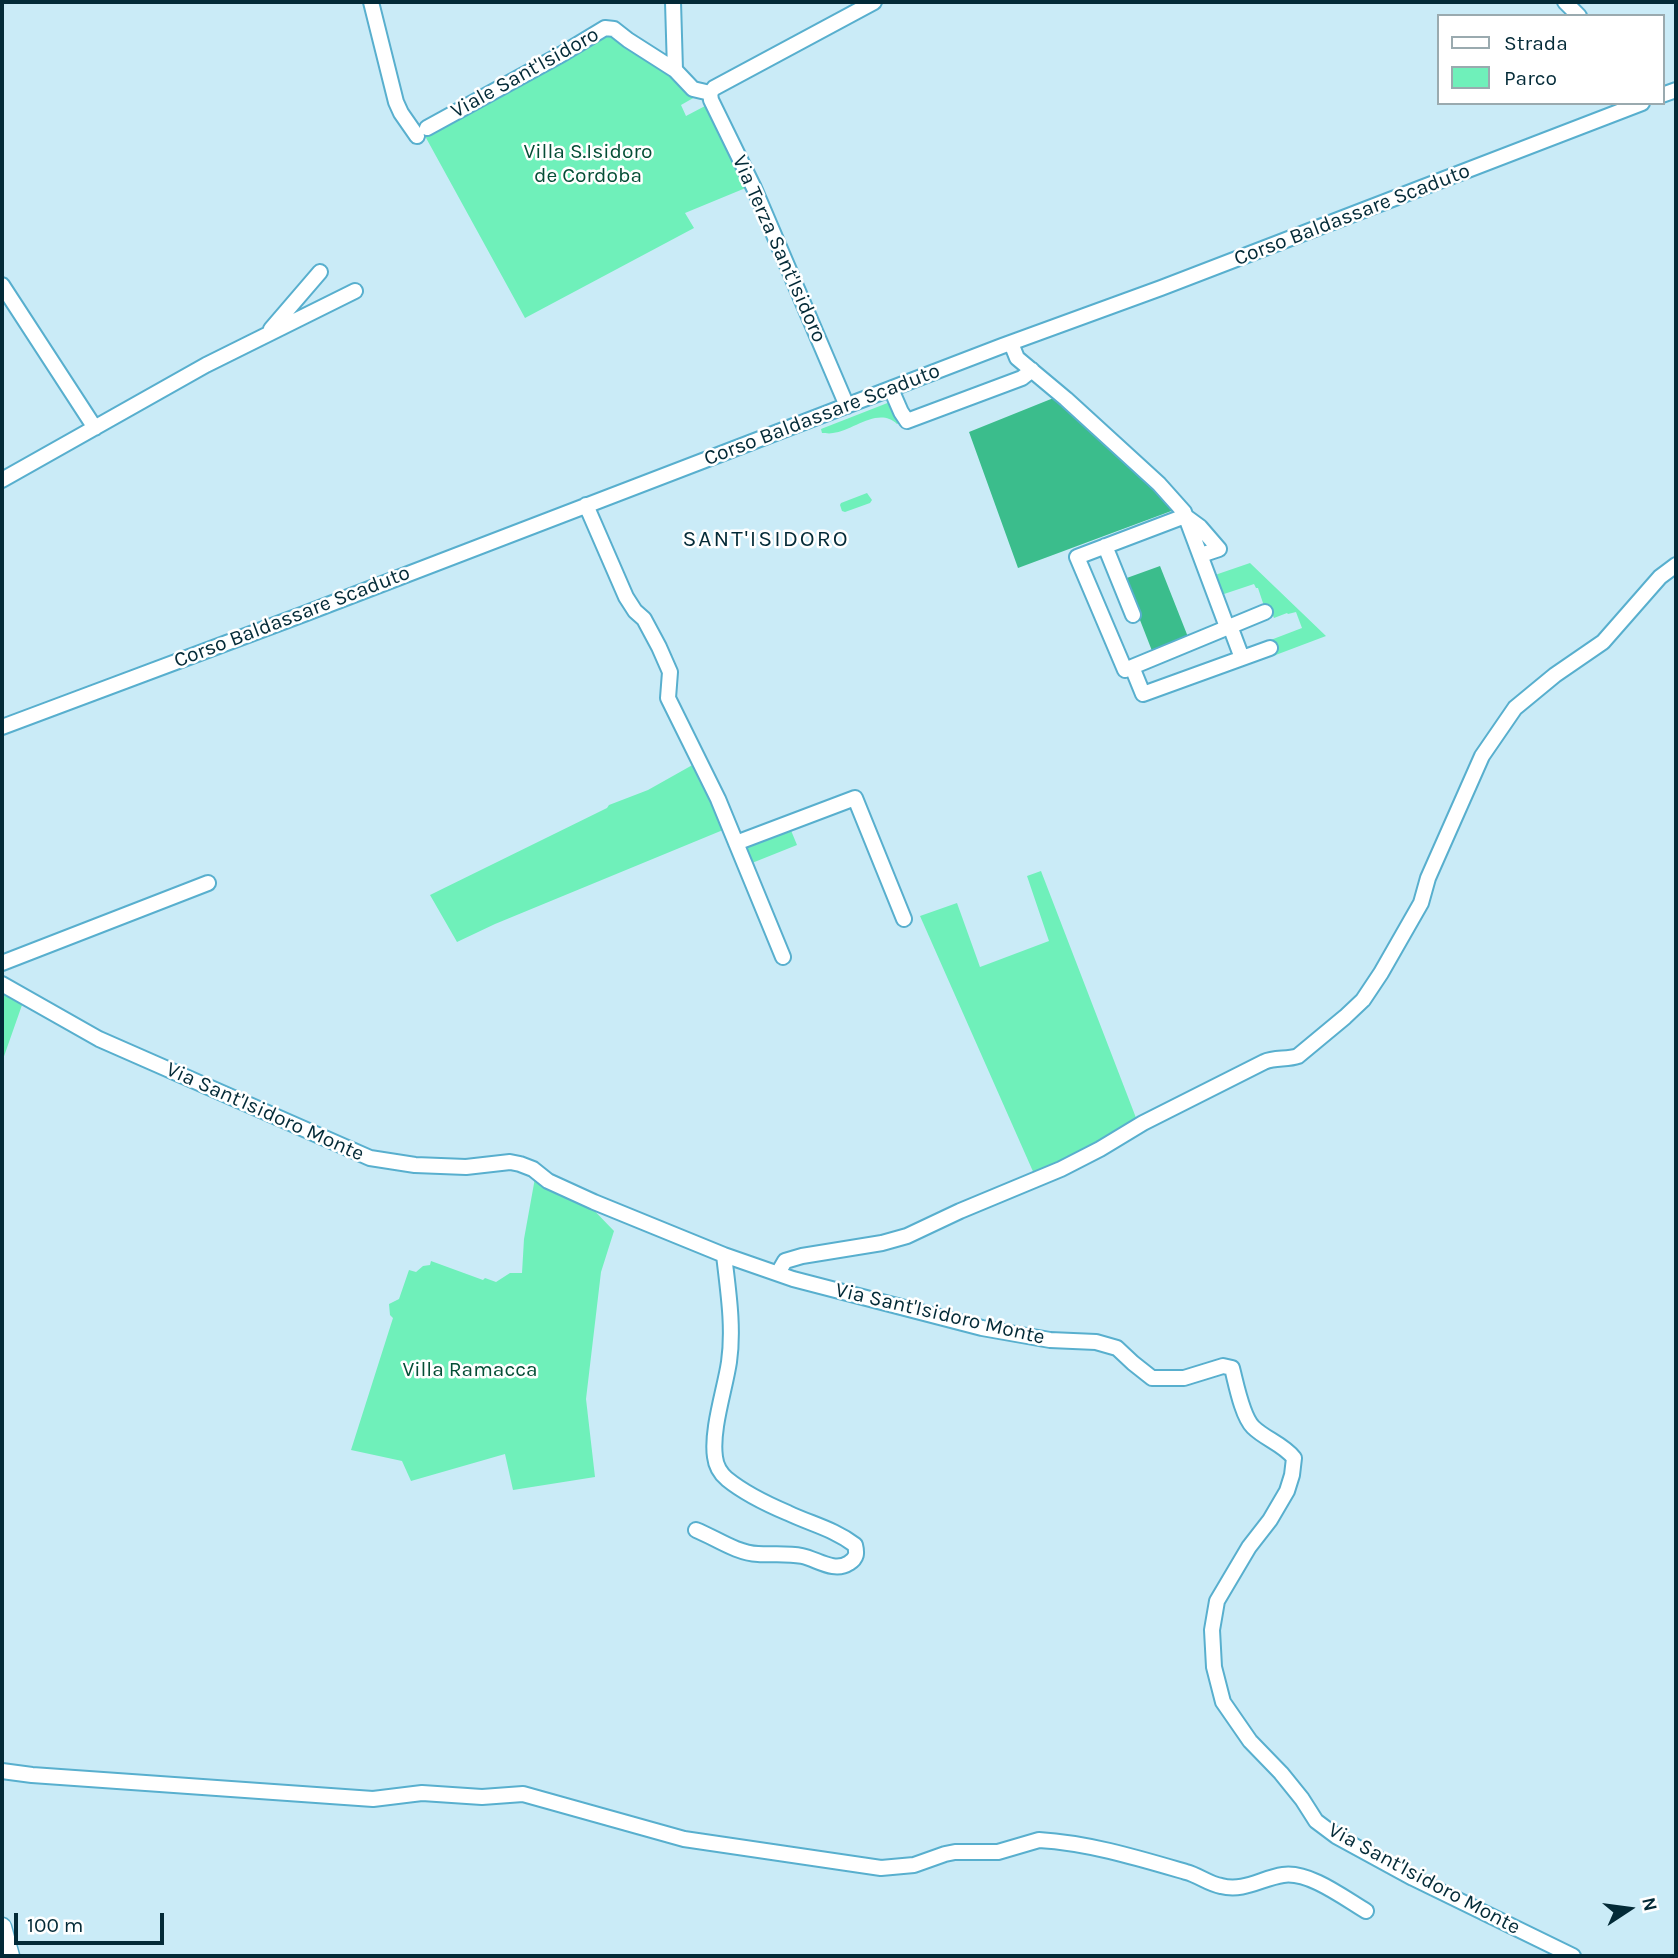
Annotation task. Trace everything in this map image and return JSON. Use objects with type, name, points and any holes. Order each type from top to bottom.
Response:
[{"type":"main road","points":[[2,1927],[10,1956]]},
{"type":"street","name":"Viale Sant'Isidoro","points":[[371,2],[396,102],[401,113],[422,132],[605,28],[614,29],[675,70],[693,89],[710,93]]},
{"type":"street","points":[[673,2],[675,70]]},
{"type":"street","points":[[710,93],[714,88],[874,2]]},
{"type":"street","name":"Via Terza Sant'Isidoro","points":[[710,93],[710,100],[754,188],[847,406]]},
{"type":"street","name":"Corso Baldassare Scaduto","points":[[2,727],[1174,283],[1613,108],[1630,105]]},
{"type":"street","points":[[264,336],[320,272]]},
{"type":"street","points":[[2,285],[95,428]]},
{"type":"street","points":[[2,480],[206,365],[355,291]]},
{"type":"street","points":[[1011,343],[1017,358],[1159,484],[1185,516],[1242,658]]},
{"type":"street","points":[[891,389],[907,421],[1022,379],[1032,370]]},
{"type":"street","points":[[586,505],[626,597],[644,619],[670,672],[668,698],[718,799],[783,957]]},
{"type":"street","points":[[1185,516],[1077,557],[1125,670],[1265,611]]},
{"type":"street","points":[[1105,546],[1133,615]]},
{"type":"street","points":[[778,1273],[785,1262],[802,1256],[882,1243],[907,1236],[960,1210],[1061,1169],[1143,1123],[1270,1059],[1290,1059],[1298,1056],[1363,1000],[1381,973],[1421,903],[1428,878],[1482,756],[1515,708],[1555,675],[1603,642],[1660,577],[1676,565]]},
{"type":"street","points":[[1132,667],[1143,694],[1270,648]]},
{"type":"street","points":[[736,843],[855,798],[904,919]]},
{"type":"street","points":[[2,963],[208,883]]},
{"type":"street","name":"Via Sant'Isidoro Monte","points":[[2,984],[99,1039],[370,1158],[405,1164],[467,1167],[510,1162],[520,1164],[533,1169],[548,1181],[594,1202],[724,1255],[778,1273],[982,1328],[1050,1340],[1096,1342],[1117,1348],[1152,1377],[1184,1378],[1223,1366],[1232,1368],[1250,1425],[1287,1449],[1294,1458],[1287,1491],[1217,1601],[1212,1630],[1214,1667],[1223,1702],[1250,1741],[1281,1773],[1316,1821],[1336,1836],[1413,1878],[1573,1956]]},
{"type":"street","points":[[696,1530],[743,1551],[799,1555],[830,1566],[844,1566],[853,1561],[857,1553],[855,1545],[845,1537],[762,1500],[718,1471],[714,1443],[730,1359],[724,1255]]},
{"type":"street","points":[[2,1771],[373,1799],[422,1793],[482,1797],[523,1794],[684,1839],[881,1868],[914,1865],[945,1854],[998,1852],[1040,1840],[1083,1845],[1190,1873],[1221,1886],[1249,1886],[1285,1875],[1302,1877],[1335,1892],[1366,1911]]},
{"type":"green space","name":"Villa S.Isidoro de Cordoba","points":[[609,32],[676,79],[695,97],[681,105],[686,116],[708,107],[748,187],[685,213],[694,228],[525,318],[425,136]]},
{"type":"green space","points":[[1056,397],[1174,510],[1018,568],[969,432]]},
{"type":"green space","points":[[890,402],[899,423],[897,424],[890,419],[874,418],[841,431],[822,433],[821,429]]},
{"type":"green space","points":[[867,493],[872,500],[870,503],[842,511],[841,503]]},
{"type":"green space","points":[[1250,563],[1326,636],[1273,656],[1268,641],[1302,628],[1296,612],[1268,618],[1258,588],[1254,584],[1221,595],[1215,575]]},
{"type":"green space","points":[[1160,566],[1190,642],[1154,656],[1124,579]]},
{"type":"green space","points":[[696,763],[723,830],[457,942],[430,895],[609,805],[648,790]]},
{"type":"green space","points":[[790,828],[797,845],[752,863],[745,846]]},
{"type":"green space","points":[[1041,871],[1138,1123],[1035,1176],[920,916],[957,903],[980,967],[1049,941],[1027,876]]},
{"type":"green space","points":[[2,993],[22,1005],[2,1062]]},
{"type":"green space","name":"Villa Ramacca","points":[[535,1178],[586,1202],[614,1231],[601,1272],[586,1399],[595,1477],[513,1490],[505,1454],[411,1481],[402,1461],[351,1450],[393,1318],[389,1304],[399,1299],[409,1270],[416,1272],[423,1266],[430,1265],[431,1261],[496,1282],[510,1273],[522,1273],[524,1239]]},
{"type":"district","name":"SANT'ISIDORO","points":[[766,539]]}]
